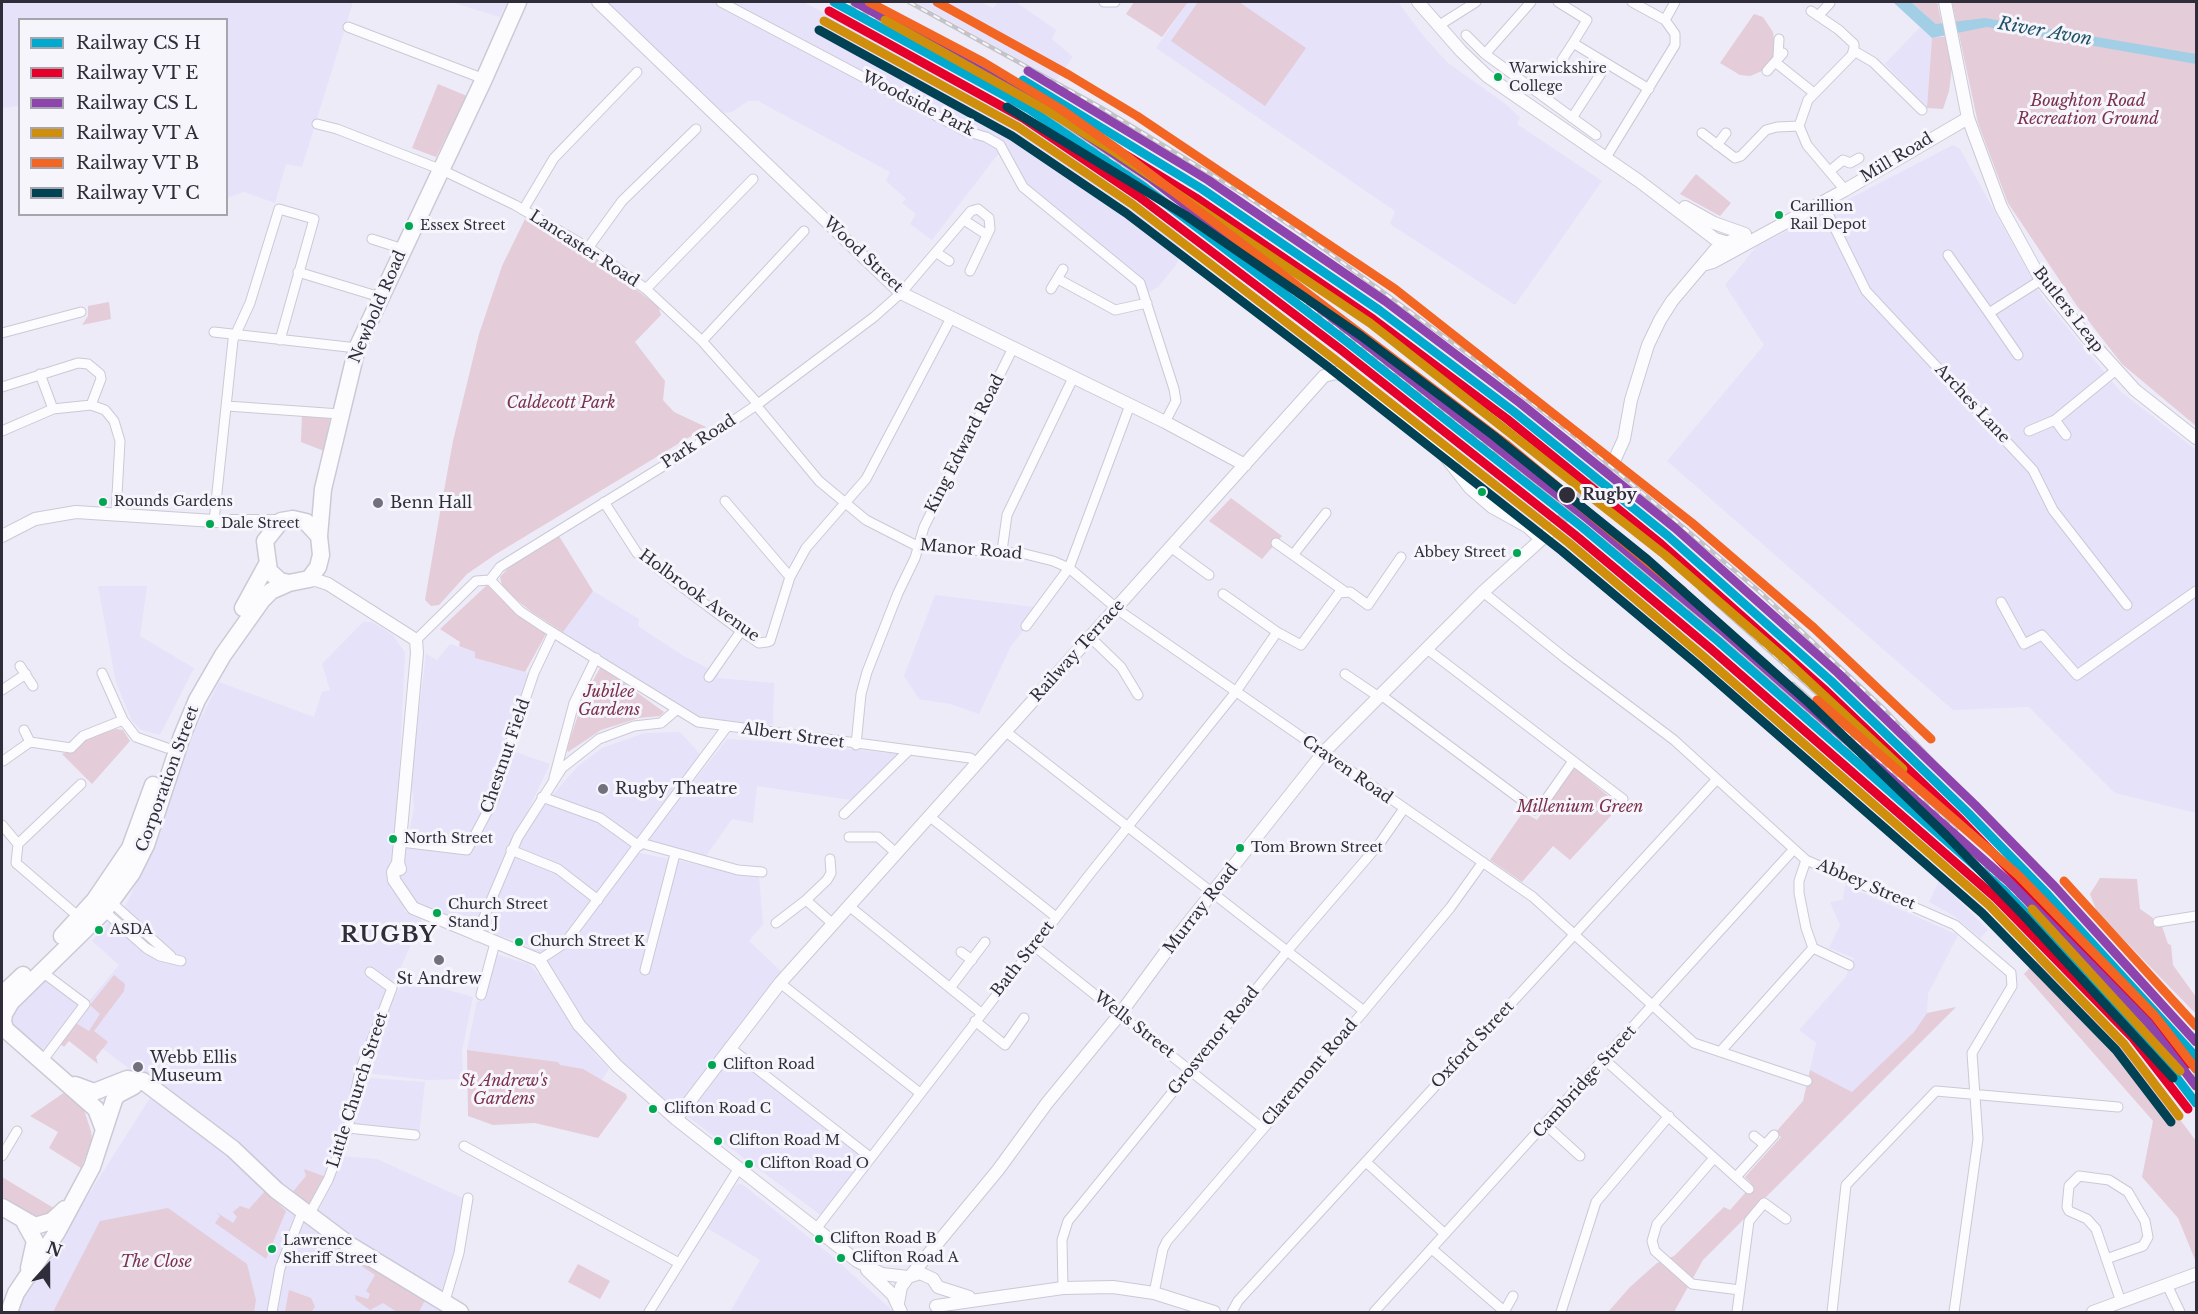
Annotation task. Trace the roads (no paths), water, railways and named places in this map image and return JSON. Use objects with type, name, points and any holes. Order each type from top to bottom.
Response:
[{"type":"highway","name":"Newbold Road","points":[[319,536],[323,489],[357,348],[442,170],[518,2]]},
{"type":"highway","name":"Newbold Road","points":[[287,520],[308,512],[323,489]]},
{"type":"highway","points":[[287,520],[306,522],[319,536],[321,555],[315,571],[309,579],[294,583],[280,581],[266,566],[264,541],[287,520]]},
{"type":"highway","name":"Corporation Street","points":[[4,1029],[3,1023],[7,1007],[102,902],[132,873],[146,845],[182,736],[197,700],[266,566]]},
{"type":"highway","name":"Corporation Street","points":[[2,995],[80,918],[102,902],[130,848],[167,748],[191,692],[262,600],[271,591],[294,583]]},
{"type":"highway","points":[[4,1029],[43,1060],[96,1109],[104,1130]]},
{"type":"highway","points":[[66,1080],[90,1092],[103,1091],[123,1080],[143,1081],[233,1149],[276,1190],[348,1244],[460,1312]]},
{"type":"highway","points":[[28,1272],[39,1261],[57,1232],[92,1167],[110,1108],[117,1095],[132,1086],[152,1089]]},
{"type":"highway","points":[[2,1207],[25,1223],[35,1226],[52,1221],[72,1203]]},
{"type":"highway","points":[[9,1312],[28,1272],[35,1241],[25,1223]]},
{"type":"street","name":"Wood Street","points":[[598,2],[901,293],[1165,422],[1245,465]]},
{"type":"street","name":"Woodside Park","points":[[721,2],[965,131],[986,137],[1000,145],[1023,187],[1140,283],[1176,401],[1165,422]]},
{"type":"street","points":[[1104,2],[1115,2]]},
{"type":"street","points":[[1418,2],[1438,27],[1487,76],[1639,182],[1715,245],[1729,247]]},
{"type":"street","points":[[1438,27],[1462,5],[1476,2]]},
{"type":"street","points":[[1485,54],[1531,2]]},
{"type":"street","points":[[1558,2],[1587,20],[1562,60]]},
{"type":"street","points":[[1605,159],[1675,45],[1675,34],[1665,20],[1632,2]]},
{"type":"street","points":[[1665,20],[1676,2]]},
{"type":"street","name":"Butlers Leap","points":[[1945,2],[1968,118],[2001,207],[2041,280],[2115,370],[2135,390],[2196,438]]},
{"type":"street","points":[[1830,3],[1814,14],[1849,39],[1854,44],[1854,51],[1814,93],[1802,110],[1799,126],[1806,145],[1831,170],[1845,190]]},
{"type":"street","points":[[348,27],[484,79]]},
{"type":"street","points":[[1466,35],[1496,65],[1596,135]]},
{"type":"street","points":[[1767,71],[1778,58],[1779,39]]},
{"type":"street","points":[[1573,43],[1649,89]]},
{"type":"street","points":[[1854,51],[1873,62],[1923,110]]},
{"type":"street","points":[[1778,58],[1814,93]]},
{"type":"street","points":[[1572,118],[1607,64]]},
{"type":"street","points":[[523,210],[554,158],[637,72]]},
{"type":"street","name":"Mill Road","points":[[1746,238],[1764,233],[1845,190],[1968,118]]},
{"type":"street","points":[[317,124],[338,129],[442,170]]},
{"type":"street","points":[[1702,133],[1735,158],[1741,156],[1766,130],[1799,126]]},
{"type":"street","points":[[588,248],[622,201],[696,129]]},
{"type":"street","points":[[1717,145],[1726,133]]},
{"type":"street","name":"Mill Road","points":[[1831,170],[1843,160],[1850,163],[1859,158]]},
{"type":"street","name":"Lancaster Road","points":[[442,170],[523,210],[588,248],[646,289],[702,341],[757,404]]},
{"type":"street","points":[[646,289],[753,179]]},
{"type":"street","points":[[1639,182],[1746,238]]},
{"type":"street","name":"Arches Lane","points":[[1822,202],[1866,291],[2033,470],[2053,510],[2127,605]]},
{"type":"street","points":[[214,520],[236,334],[250,303],[279,209],[314,219],[280,340]]},
{"type":"street","points":[[970,271],[987,235],[989,218],[978,209],[971,211],[964,220],[987,235]]},
{"type":"street","name":"Park Road","points":[[416,640],[476,581],[490,580],[500,567],[757,404],[874,317],[901,293],[964,220]]},
{"type":"street","points":[[1712,221],[1729,247]]},
{"type":"street","points":[[702,341],[804,231]]},
{"type":"street","points":[[1706,264],[1713,262],[1729,247],[1746,238]]},
{"type":"street","points":[[372,239],[403,249]]},
{"type":"street","points":[[1614,461],[1624,439],[1631,400],[1648,345],[1672,302],[1706,264],[1715,245]]},
{"type":"street","points":[[937,253],[948,261]]},
{"type":"street","points":[[1948,255],[2018,355]]},
{"type":"street","points":[[1052,289],[1063,269]]},
{"type":"street","points":[[298,272],[380,297]]},
{"type":"street","points":[[1058,279],[1115,310],[1146,303]]},
{"type":"street","points":[[1989,314],[2041,280]]},
{"type":"street","points":[[2,333],[81,312]]},
{"type":"street","name":"Holbrook Avenue","points":[[604,502],[637,553],[759,643],[770,640],[790,577],[806,549],[866,479],[888,443],[951,318]]},
{"type":"street","points":[[214,332],[357,348]]},
{"type":"street","name":"King Edward Road","points":[[856,745],[861,694],[867,672],[919,547],[924,527],[1013,348]]},
{"type":"street","points":[[2,387],[78,363],[88,364],[100,374],[101,379],[91,405]]},
{"type":"street","points":[[2030,431],[2055,420],[2115,370]]},
{"type":"street","name":"Railway Terrace","points":[[676,1119],[729,1047],[780,984],[1324,376],[1336,373],[1347,377],[1441,451],[1484,500],[1517,521],[1535,544]]},
{"type":"street","points":[[40,374],[53,409]]},
{"type":"street","points":[[1002,551],[1007,514],[1073,378]]},
{"type":"street","name":"Manor Road","points":[[757,404],[819,481],[845,505],[887,533],[919,547],[1002,551],[1053,561],[1069,568],[1116,609]]},
{"type":"street","points":[[2,431],[53,409],[91,405],[105,410],[114,421],[120,441],[116,513]]},
{"type":"street","points":[[1026,626],[1069,568],[1130,405]]},
{"type":"street","points":[[227,406],[340,414]]},
{"type":"street","points":[[2055,420],[2066,435]]},
{"type":"street","points":[[725,501],[790,577]]},
{"type":"street","points":[[2,536],[51,514],[76,512],[237,522],[287,520]]},
{"type":"street","points":[[1293,555],[1326,513]]},
{"type":"street","points":[[237,522],[257,530],[264,541]]},
{"type":"street","points":[[1535,544],[1556,526]]},
{"type":"street","points":[[1276,543],[1344,591],[1368,604],[1401,557]]},
{"type":"street","name":"Murray Road","points":[[910,1276],[941,1242],[998,1170],[1212,892],[1324,752],[1535,544]]},
{"type":"street","points":[[1172,548],[1196,572],[1209,575]]},
{"type":"street","points":[[321,555],[326,575],[334,588]]},
{"type":"street","points":[[294,583],[316,580],[334,588],[416,640],[417,653],[398,863],[398,888],[413,908],[476,936],[529,954],[539,960],[579,1025],[617,1066],[676,1119],[857,1261],[900,1308]]},
{"type":"street","points":[[490,580],[520,611],[675,711],[698,723],[726,728]]},
{"type":"street","points":[[1222,594],[1277,632],[1301,645],[1339,593],[1344,591]]},
{"type":"street","points":[[2001,602],[2024,644],[2042,635],[2077,675],[2093,666],[2196,591]]},
{"type":"street","name":"Abbey Street","points":[[1484,592],[1565,658],[1674,740],[1806,860],[1955,925],[2012,973],[2012,986],[1972,1053],[1978,1139],[1954,1312]]},
{"type":"street","name":"Craven Road","points":[[1116,609],[1543,905],[1694,1043],[1807,1081]]},
{"type":"street","points":[[709,677],[741,631]]},
{"type":"street","name":"Bath Street","points":[[816,1229],[1056,917],[1235,693],[1277,632]]},
{"type":"street","name":"Chestnut Field","points":[[401,842],[467,850],[494,799],[502,768],[534,674],[553,633]]},
{"type":"street","points":[[1091,638],[1120,667],[1133,694]]},
{"type":"street","points":[[1427,649],[1623,799]]},
{"type":"street","points":[[554,778],[574,703],[596,658]]},
{"type":"street","points":[[2,690],[23,670],[33,686]]},
{"type":"street","points":[[1355,681],[1362,671]]},
{"type":"street","points":[[102,673],[123,720],[136,737],[167,748]]},
{"type":"street","points":[[1345,674],[1380,696],[1535,810],[1540,808],[1573,761]]},
{"type":"street","points":[[476,936],[511,850],[554,778],[599,738],[634,726],[661,723],[675,711]]},
{"type":"street","points":[[3,761],[30,742],[71,748],[83,736],[123,720]]},
{"type":"street","name":"Albert Street","points":[[539,960],[565,943],[726,728],[970,758],[977,763]]},
{"type":"street","points":[[24,730],[30,742]]},
{"type":"street","points":[[1005,731],[1130,826],[1364,1011]]},
{"type":"street","points":[[844,814],[908,751]]},
{"type":"street","name":"Oxford Street","points":[[1232,1312],[1238,1302],[1717,779]]},
{"type":"street","points":[[80,918],[15,863],[18,844],[81,784]]},
{"type":"street","points":[[542,796],[600,818],[640,845],[738,870],[762,872]]},
{"type":"street","name":"Grosvenor Road","points":[[1063,1288],[1062,1240],[1068,1221],[1288,950],[1380,843],[1403,810]]},
{"type":"street","points":[[929,816],[1056,917]]},
{"type":"street","points":[[2,825],[18,844]]},
{"type":"street","points":[[849,837],[878,837],[896,853]]},
{"type":"street","name":"Cambridge Street","points":[[1374,1312],[1794,849]]},
{"type":"street","points":[[511,850],[558,869],[598,900]]},
{"type":"street","points":[[645,970],[675,854]]},
{"type":"street","points":[[776,923],[827,880],[831,873],[830,859]]},
{"type":"street","points":[[1806,860],[1799,881],[1799,893],[1806,928],[1813,948],[1849,965]]},
{"type":"street","name":"Claremont Road","points":[[1154,1293],[1163,1249],[1167,1241],[1450,908],[1483,862]]},
{"type":"street","points":[[806,900],[833,924]]},
{"type":"street","points":[[102,902],[178,960]]},
{"type":"street","points":[[849,906],[950,988],[1005,1045],[1019,1034],[1024,1018]]},
{"type":"street","points":[[2158,922],[2196,916]]},
{"type":"street","points":[[950,988],[986,942]]},
{"type":"street","points":[[481,995],[495,943]]},
{"type":"street","name":"Wells Street","points":[[1034,946],[1191,1069],[1262,1128]]},
{"type":"street","points":[[1720,1052],[1813,948]]},
{"type":"street","points":[[961,952],[972,960]]},
{"type":"street","points":[[41,971],[85,1004],[43,1060]]},
{"type":"street","name":"Little Church Street","points":[[272,1312],[279,1268],[306,1213],[328,1180],[348,1128],[360,1071],[392,988],[370,972]]},
{"type":"street","points":[[780,984],[920,1093]]},
{"type":"street","points":[[729,1047],[870,1157]]},
{"type":"street","points":[[1605,1059],[1749,1189]]},
{"type":"street","points":[[1832,1312],[1849,1180],[1936,1091],[2118,1107]]},
{"type":"street","points":[[1561,1312],[1596,1202],[1669,1116]]},
{"type":"street","points":[[1545,1125],[1580,1156]]},
{"type":"street","points":[[348,1128],[415,1135]]},
{"type":"street","points":[[2,1156],[17,1131]]},
{"type":"street","points":[[1736,1177],[1774,1135]]},
{"type":"street","points":[[1754,1136],[1765,1145]]},
{"type":"street","points":[[464,1146],[679,1263]]},
{"type":"street","points":[[1714,1158],[1653,1231],[1655,1251],[1692,1284],[1740,1290]]},
{"type":"street","points":[[1366,1162],[1445,1234]]},
{"type":"street","points":[[649,1312],[739,1168]]},
{"type":"street","points":[[2106,1259],[2143,1246],[2148,1237],[2145,1221],[2128,1192],[2109,1180],[2079,1176],[2069,1186],[2068,1211],[2087,1218],[2096,1229],[2106,1259],[2121,1302]]},
{"type":"street","points":[[444,1304],[459,1253],[468,1197]]},
{"type":"street","points":[[1737,1312],[1749,1221],[1764,1203],[1786,1219]]},
{"type":"street","name":"Murray Road","points":[[936,1283],[935,1258],[941,1242]]},
{"type":"street","points":[[1432,1249],[1505,1312],[1514,1296]]},
{"type":"street","points":[[857,1261],[882,1274],[927,1275],[936,1283],[976,1299]]},
{"type":"street","points":[[2096,1312],[2196,1274]]},
{"type":"street","points":[[900,1308],[902,1287],[910,1276]]},
{"type":"street","points":[[936,1283],[933,1310],[976,1299],[1063,1288],[1113,1287],[1154,1293],[1214,1312]]},
{"type":"street","points":[[2167,1285],[2180,1312]]},
{"type":"water","name":"River Avon","points":[[1893,2],[1911,2],[1936,24],[1985,18],[2196,54],[2196,64],[1987,27],[1932,38]]},
{"type":"tunnel","points":[[1556,526],[1614,461]]},
{"type":"railway","points":[[844,2],[994,83],[1118,164],[1319,314],[1521,474],[1673,598],[1995,876],[2112,983],[2196,1078]]},
{"type":"railway","points":[[909,2],[1100,107],[1242,193],[1313,241],[1483,365],[1582,442],[1760,592],[1885,710],[2020,854]]},
{"type":"railway","points":[[1700,589],[1984,843],[2044,911]]},
{"type":"railway","points":[[1793,684],[1956,830]]},
{"type":"place","name":"Warwickshire College","points":[[1498,77]]},
{"type":"place","name":"Carillion Rail Depot","points":[[1779,215]]},
{"type":"place","name":"Essex Street","points":[[409,226]]},
{"type":"place","name":"Rugby","points":[[1567,495]]},
{"type":"place","name":"Rounds Gardens","points":[[103,502]]},
{"type":"place","name":"Benn Hall","points":[[378,503]]},
{"type":"place","name":"Dale Street","points":[[210,524]]},
{"type":"place","name":"Abbey Street","points":[[1517,553]]},
{"type":"place","name":"Rugby Theatre","points":[[603,789]]},
{"type":"place","name":"North Street","points":[[393,839]]},
{"type":"place","name":"Tom Brown Street","points":[[1240,848]]},
{"type":"place","name":"Church Street Stand J","points":[[437,913]]},
{"type":"place","name":"ASDA","points":[[99,930]]},
{"type":"place","name":"Church Street K","points":[[519,942]]},
{"type":"place","name":"St Andrew","points":[[439,960]]},
{"type":"place","name":"Clifton Road","points":[[712,1065]]},
{"type":"place","name":"Webb Ellis Museum","points":[[138,1067]]},
{"type":"place","name":"Clifton Road C","points":[[653,1109]]},
{"type":"place","name":"Clifton Road M","points":[[718,1141]]},
{"type":"place","name":"Clifton Road O","points":[[749,1164]]},
{"type":"place","name":"Clifton Road B","points":[[819,1239]]},
{"type":"place","name":"Lawrence Sheriff Street","points":[[272,1249]]},
{"type":"place","name":"Clifton Road A","points":[[841,1258]]},
{"type":"district","name":"RUGBY","points":[[389,936]]},
{"type":"park label","name":"Boughton Road Recreation Ground","points":[[2088,110]]},
{"type":"park label","name":"Caldecott Park","points":[[561,403]]},
{"type":"park label","name":"Jubilee Gardens","points":[[609,701]]},
{"type":"park label","name":"Millenium Green","points":[[1580,807]]},
{"type":"park label","name":"St Andrew's Gardens","points":[[504,1090]]},
{"type":"park label","name":"The Close","points":[[156,1262]]}]
